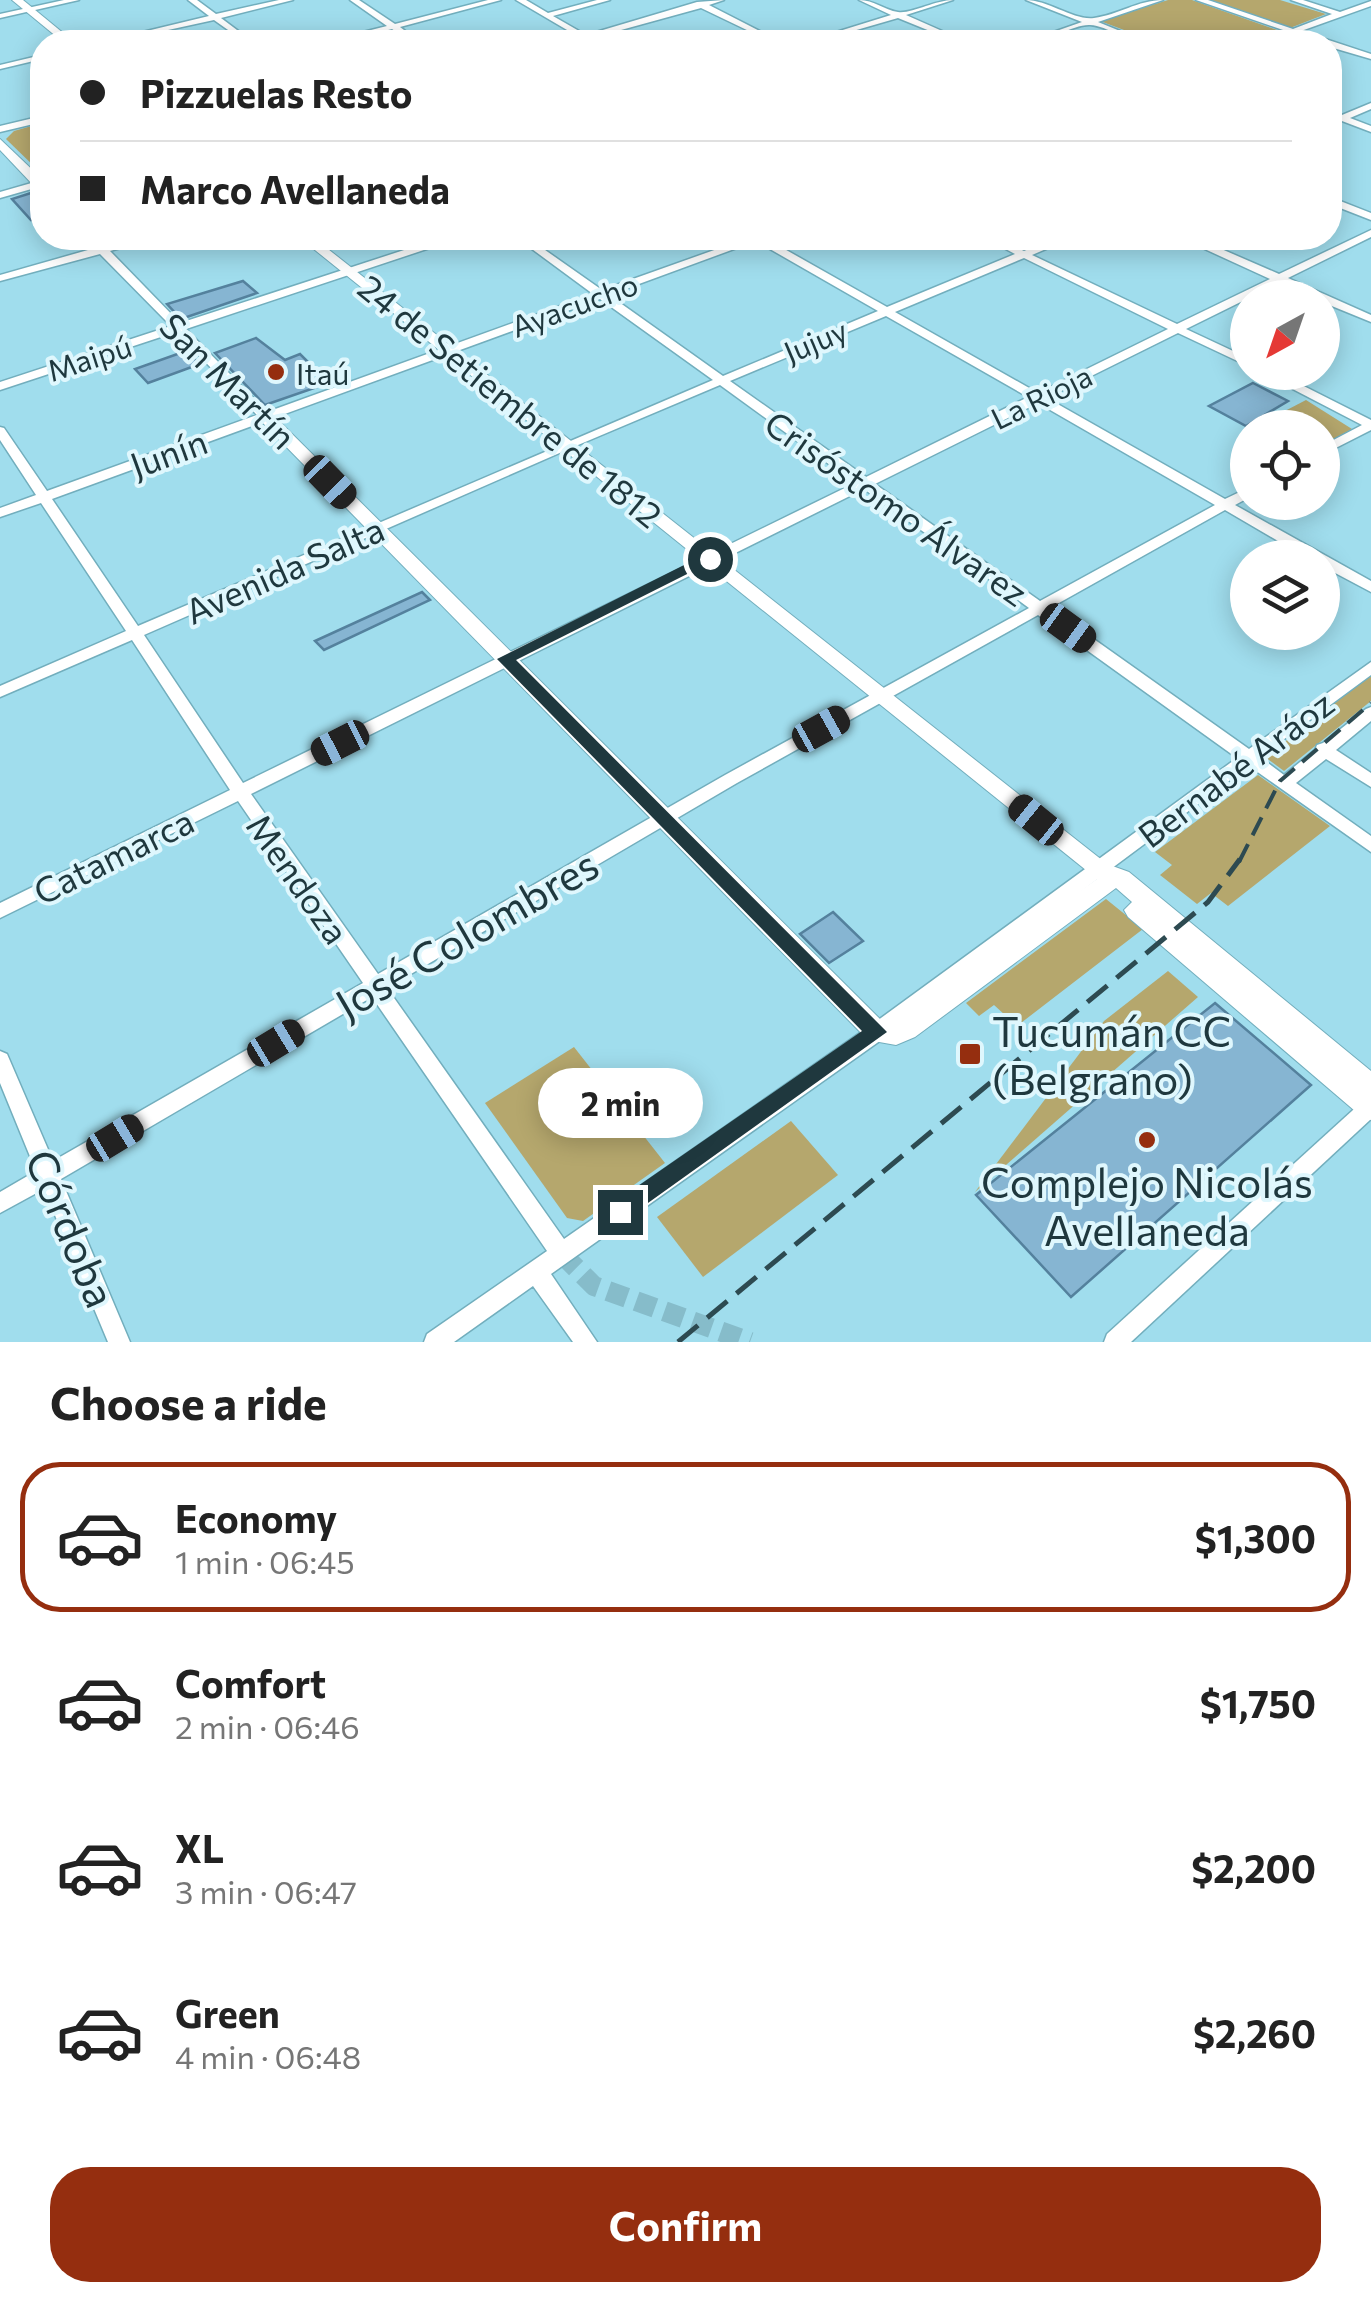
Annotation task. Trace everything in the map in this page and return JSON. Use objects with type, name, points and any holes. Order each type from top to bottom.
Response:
[{"type":"main road","points":[[17,0],[54,30]]},
{"type":"main road","points":[[0,144],[30,174]]},
{"type":"main road","name":"24 de Setiembre de 1812","points":[[322,250],[881,696],[1102,877],[1371,1107]]},
{"type":"main road","name":"San Martín","points":[[265,416],[877,1032]]},
{"type":"main road","points":[[877,1032],[896,1034],[906,1029],[1102,877]]},
{"type":"main road","name":"24 de Setiembre de 1812","points":[[1102,877],[1120,879],[1371,1087]]},
{"type":"street","points":[[0,16],[76,0]]},
{"type":"street","points":[[192,0],[232,30]]},
{"type":"street","points":[[160,30],[289,0]]},
{"type":"street","points":[[354,0],[396,30]]},
{"type":"street","points":[[385,30],[497,0]]},
{"type":"street","points":[[520,0],[573,30]]},
{"type":"street","points":[[547,15],[606,0]]},
{"type":"street","points":[[691,0],[753,30]]},
{"type":"street","points":[[622,30],[720,0]]},
{"type":"street","points":[[863,0],[934,30]]},
{"type":"street","points":[[848,30],[949,0]]},
{"type":"street","points":[[1030,0],[1111,30]]},
{"type":"street","points":[[1066,30],[1159,0]]},
{"type":"street","points":[[1200,0],[1288,30]]},
{"type":"street","points":[[1295,0],[1339,14]]},
{"type":"street","points":[[1299,30],[1371,1]]},
{"type":"street","points":[[1342,48],[1371,58]]},
{"type":"street","points":[[0,67],[30,60]]},
{"type":"street","points":[[1342,116],[1371,106]]},
{"type":"street","points":[[0,129],[30,122]]},
{"type":"street","points":[[1342,122],[1371,133]]},
{"type":"street","points":[[0,195],[30,188]]},
{"type":"street","points":[[1342,205],[1371,218]]},
{"type":"street","name":"La Rioja","points":[[1342,248],[1371,233]]},
{"type":"street","points":[[0,278],[102,250]]},
{"type":"street","name":"San Martín","points":[[102,250],[265,416]]},
{"type":"street","name":"Maipú","points":[[0,386],[414,250]]},
{"type":"street","name":"Crisóstomo Álvarez","points":[[538,250],[1371,845]]},
{"type":"street","name":"Ayacucho","points":[[448,349],[725,250]]},
{"type":"street","points":[[778,250],[1287,540]]},
{"type":"street","points":[[1016,250],[1230,354]]},
{"type":"street","name":"Jujuy","points":[[567,445],[1034,250]]},
{"type":"street","points":[[1217,250],[1281,279]]},
{"type":"street","name":"La Rioja","points":[[710,559],[1338,250]]},
{"type":"street","points":[[1340,306],[1371,320]]},
{"type":"street","name":"Junín","points":[[0,513],[448,349]]},
{"type":"street","points":[[1302,390],[1371,424]]},
{"type":"street","points":[[1340,441],[1371,424]]},
{"type":"street","name":"Mendoza","points":[[0,432],[240,793],[562,1254]]},
{"type":"street","name":"Avenida Salta","points":[[0,692],[567,445]]},
{"type":"street","name":"José Colombres","points":[[0,1203],[663,818],[1230,501]]},
{"type":"street","name":"Catamarca","points":[[0,911],[710,559]]},
{"type":"street","points":[[1340,570],[1371,587]]},
{"type":"street","name":"Bernabé Aráoz","points":[[1102,877],[1371,666]]},
{"type":"street","name":"Bernabé Aráoz","points":[[1284,783],[1371,712]]},
{"type":"street","points":[[1323,749],[1371,781]]},
{"type":"street","points":[[435,1342],[877,1032]]},
{"type":"street","name":"Córdoba","points":[[0,1060],[119,1342]]},
{"type":"street","points":[[1121,1340],[1371,1107]]},
{"type":"street","points":[[536,1271],[586,1342]]},
{"type":"shaded area","points":[[1168,0],[1192,0],[1277,30],[1124,30],[1100,21]]},
{"type":"shaded area","points":[[1209,0],[1280,0],[1326,14],[1290,28]]},
{"type":"shaded area","points":[[30,126],[30,162],[6,139],[14,131]]},
{"type":"shaded area","points":[[1306,400],[1322,410],[1287,410]]},
{"type":"shaded area","points":[[1340,421],[1352,429],[1340,436]]},
{"type":"shaded area","points":[[1371,675],[1371,701],[1284,771],[1265,757]]},
{"type":"shaded area","points":[[1258,775],[1330,826],[1228,906],[1211,893],[1197,904],[1160,875],[1172,865],[1155,852]]},
{"type":"shaded area","points":[[1106,899],[1143,929],[1017,1026],[994,1005],[979,1016],[966,1003]]},
{"type":"shaded area","points":[[1168,971],[1198,997],[975,1192],[1104,1021]]},
{"type":"shaded area","points":[[574,1047],[665,1163],[583,1221],[567,1218],[485,1103]]},
{"type":"shaded area","points":[[791,1121],[838,1175],[703,1277],[657,1217]]},
{"type":"building","points":[[30,193],[30,219],[12,199]]},
{"type":"building","points":[[243,281],[257,293],[181,319],[167,304]]},
{"type":"building","points":[[256,338],[285,360],[300,354],[309,363],[300,366],[320,386],[265,405],[215,353]]},
{"type":"building","points":[[186,351],[200,364],[148,383],[135,369]]},
{"type":"building","points":[[1240,390],[1267,390],[1288,401],[1273,410],[1230,410],[1230,417],[1209,406]]},
{"type":"building","points":[[422,592],[430,600],[324,650],[315,641]]},
{"type":"building","points":[[833,912],[863,941],[829,963],[800,934]]},
{"type":"building","name":"Complejo Nicolás Avellaneda","points":[[1215,1003],[1311,1085],[1071,1297],[976,1195]]},
{"type":"tunnel","points":[[562,1254],[594,1286],[750,1342]]},
{"type":"railway","points":[[1239,862],[1280,781],[1371,703]]},
{"type":"railway","points":[[678,1342],[1208,902],[1240,859]]},
{"type":"place","name":"Itaú","points":[[276,372]]},
{"type":"place","name":"Tucumán CC (Belgrano)","points":[[970,1054]]},
{"type":"place","name":"Complejo Nicolás Avellaneda","points":[[1147,1140]]},
{"type":"route","points":[[620,1212],[877,1032],[505,659],[710,559]]}]
